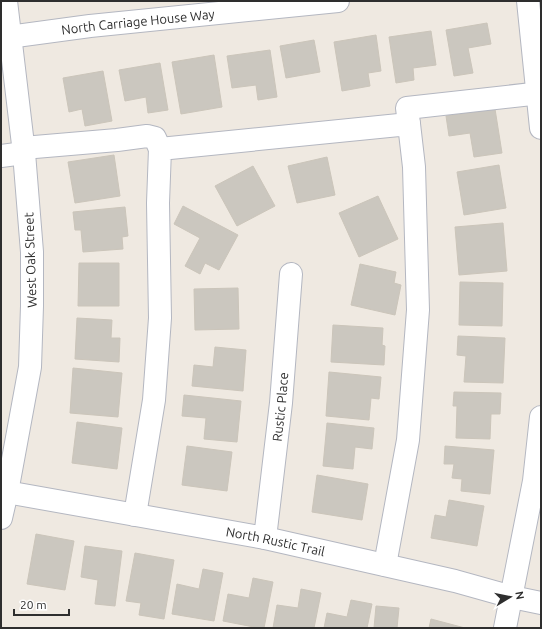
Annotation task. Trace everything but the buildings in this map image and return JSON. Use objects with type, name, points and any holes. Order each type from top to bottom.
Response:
[{"type":"street","name":"West Oak Street","points":[[1,518],[4,491],[30,367],[32,306],[32,252],[24,151],[6,38],[6,1]]},
{"type":"street","name":"North Carriage House Way","points":[[6,38],[90,26],[338,1]]},
{"type":"street","points":[[528,1],[539,93],[541,128]]},
{"type":"street","points":[[385,565],[408,440],[418,310],[414,167],[408,108],[539,93]]},
{"type":"street","points":[[160,148],[409,124]]},
{"type":"street","points":[[1,156],[24,151],[147,136],[155,138],[160,148],[158,203],[160,318],[154,400],[136,515]]},
{"type":"street","name":"Rustic Place","points":[[266,538],[281,403],[291,274]]},
{"type":"street","points":[[505,628],[534,481],[541,417]]},
{"type":"street","name":"North Rustic Trail","points":[[4,491],[266,538],[455,581],[512,597],[541,603]]}]
